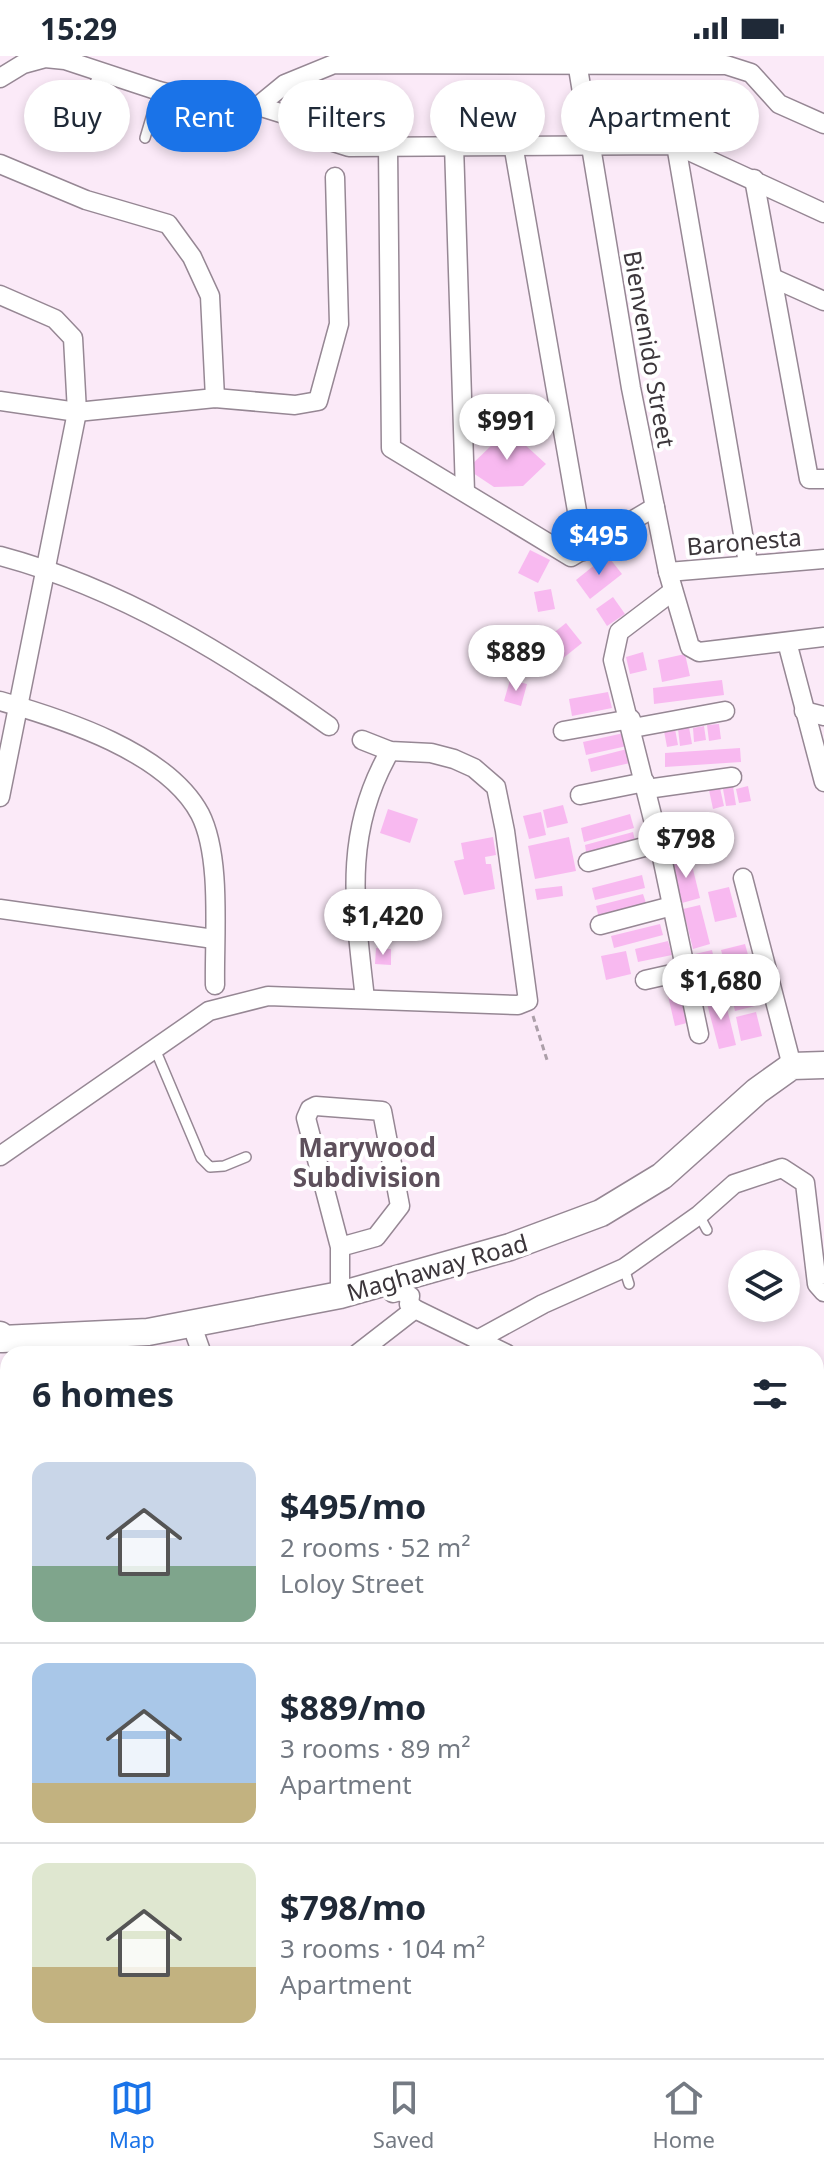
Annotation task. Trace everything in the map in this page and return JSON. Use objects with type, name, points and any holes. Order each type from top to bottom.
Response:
[{"type":"street","points":[[0,78],[23,64],[45,58],[146,87]]},
{"type":"street","points":[[262,103],[285,84],[334,60],[650,60],[726,65],[751,73],[779,104],[824,124]]},
{"type":"street","name":"Bienvenido Street","points":[[576,60],[580,80]]},
{"type":"street","points":[[388,152],[391,448],[578,554]]},
{"type":"street","points":[[454,152],[465,492]]},
{"type":"street","points":[[514,152],[578,554]]},
{"type":"street","name":"Bienvenido Street","points":[[592,152],[655,507],[668,572],[690,647],[699,652],[787,642]]},
{"type":"street","points":[[677,152],[748,563]]},
{"type":"street","points":[[692,152],[824,213]]},
{"type":"street","points":[[0,164],[86,200],[168,224],[192,257],[210,296],[215,398]]},
{"type":"street","points":[[0,401],[77,412],[215,398],[295,405],[318,401],[339,324],[335,177]]},
{"type":"street","points":[[754,179],[775,279],[809,479],[824,479]]},
{"type":"street","points":[[775,279],[824,301]]},
{"type":"street","points":[[0,295],[55,319],[73,338],[77,412],[48,569],[9,703],[0,797]]},
{"type":"street","points":[[578,554],[655,507]]},
{"type":"street","points":[[0,556],[48,569],[162,620],[272,685],[329,726]]},
{"type":"street","name":"Baronesta","points":[[668,572],[824,559]]},
{"type":"street","points":[[673,591],[619,632],[613,660],[632,723],[699,1034]]},
{"type":"street","points":[[824,637],[787,642],[824,782]]},
{"type":"street","points":[[9,703],[115,740],[183,793],[200,814],[212,860],[215,985]]},
{"type":"street","points":[[563,731],[725,711]]},
{"type":"street","points":[[804,711],[824,716]]},
{"type":"street","points":[[0,1156],[209,1011],[240,1001],[268,996],[518,1005],[528,1001],[496,787],[474,768],[454,759],[431,753],[390,751],[362,740]]},
{"type":"street","points":[[365,999],[354,899],[355,850],[373,781],[390,751]]},
{"type":"street","points":[[580,795],[732,777]]},
{"type":"street","points":[[588,862],[659,843]]},
{"type":"street","points":[[743,878],[792,1066],[824,1065]]},
{"type":"street","points":[[600,925],[672,906]]},
{"type":"street","points":[[0,909],[214,939]]},
{"type":"street","points":[[645,980],[685,971]]},
{"type":"street","name":"Maghaway Road","points":[[1,1338],[118,1343],[148,1332],[340,1295],[400,1298],[510,1247],[601,1213],[662,1176],[757,1091],[792,1066]]},
{"type":"street","points":[[340,1247],[376,1237],[400,1206],[382,1111],[316,1106],[310,1109],[306,1118],[340,1247],[340,1295]]},
{"type":"street","points":[[479,1339],[543,1304],[626,1276],[703,1223],[734,1184],[752,1175],[782,1168],[805,1183],[817,1284],[824,1292]]},
{"type":"street","points":[[363,1346],[400,1298],[492,1346]]},
{"type":"street","points":[[191,1323],[199,1346]]},
{"type":"lane","points":[[96,80],[99,72]]},
{"type":"lane","points":[[155,1049],[201,1158],[210,1167],[224,1166],[246,1157]]},
{"type":"path","points":[[528,1001],[548,1063]]},
{"type":"building","points":[[499,426],[517,426],[517,443],[523,443],[546,464],[523,486],[494,487],[467,469],[494,443],[500,443]]},
{"type":"building","points":[[530,550],[550,560],[538,583],[518,573]]},
{"type":"building","points":[[607,555],[622,574],[590,599],[576,580]]},
{"type":"building","points":[[551,589],[555,609],[538,612],[534,592]]},
{"type":"building","points":[[613,597],[625,614],[607,626],[596,609]]},
{"type":"building","points":[[566,623],[582,643],[557,663],[541,643]]},
{"type":"building","points":[[643,652],[647,670],[630,674],[626,657]]},
{"type":"building","points":[[685,654],[690,676],[662,682],[658,660]]},
{"type":"building","points":[[510,680],[527,684],[521,706],[504,701]]},
{"type":"building","points":[[722,680],[724,695],[654,704],[653,688]]},
{"type":"building","points":[[608,692],[612,708],[572,716],[569,699]]},
{"type":"building","points":[[719,724],[721,739],[709,741],[707,725]]},
{"type":"building","points":[[704,726],[706,740],[694,742],[693,728]]},
{"type":"building","points":[[689,727],[692,744],[680,746],[678,729]]},
{"type":"building","points":[[675,729],[678,745],[667,747],[664,731]]},
{"type":"building","points":[[624,733],[627,746],[586,755],[583,742]]},
{"type":"building","points":[[740,748],[741,762],[665,767],[665,753]]},
{"type":"building","points":[[627,749],[630,763],[591,772],[588,759]]},
{"type":"building","points":[[748,786],[751,801],[739,803],[736,789]]},
{"type":"building","points":[[733,787],[736,805],[726,806],[723,789]]},
{"type":"building","points":[[720,788],[724,806],[713,809],[709,790]]},
{"type":"building","points":[[563,805],[568,823],[547,828],[543,810]]},
{"type":"building","points":[[388,809],[418,819],[410,843],[380,833]]},
{"type":"building","points":[[541,812],[546,835],[529,839],[523,816]]},
{"type":"building","points":[[678,813],[688,850],[671,855],[662,817]]},
{"type":"building","points":[[630,814],[634,828],[584,842],[581,828]]},
{"type":"building","points":[[633,832],[636,845],[587,858],[585,845]]},
{"type":"building","points":[[493,837],[496,855],[485,857],[486,864],[491,864],[495,889],[464,895],[454,861],[464,859],[461,843]]},
{"type":"building","points":[[569,837],[576,871],[535,879],[528,846]]},
{"type":"building","points":[[690,857],[700,898],[682,903],[672,862]]},
{"type":"building","points":[[642,875],[645,888],[595,900],[592,888]]},
{"type":"building","points":[[562,886],[563,896],[537,900],[535,889]]},
{"type":"building","points":[[729,887],[737,917],[715,922],[708,892]]},
{"type":"building","points":[[384,893],[435,901],[431,926],[380,918]]},
{"type":"building","points":[[643,894],[647,906],[599,918],[596,906]]},
{"type":"building","points":[[700,905],[710,944],[693,949],[683,909]]},
{"type":"building","points":[[660,924],[663,935],[614,948],[611,936]]},
{"type":"building","points":[[668,941],[672,955],[638,962],[635,949]]},
{"type":"building","points":[[745,944],[750,962],[726,968],[721,950]]},
{"type":"building","points":[[376,948],[391,949],[391,965],[375,964]]},
{"type":"building","points":[[712,950],[721,989],[705,993],[695,954]]},
{"type":"building","points":[[626,951],[631,974],[606,980],[601,956]]},
{"type":"building","points":[[685,982],[695,1021],[675,1026],[666,987]]},
{"type":"building","points":[[750,988],[755,1006],[735,1011],[731,993]]},
{"type":"building","points":[[724,996],[736,1045],[719,1049],[706,1000]]},
{"type":"building","points":[[756,1012],[762,1036],[741,1041],[736,1017]]},
{"type":"district","name":"Marywood Subdivision","points":[[367,1162]]}]
